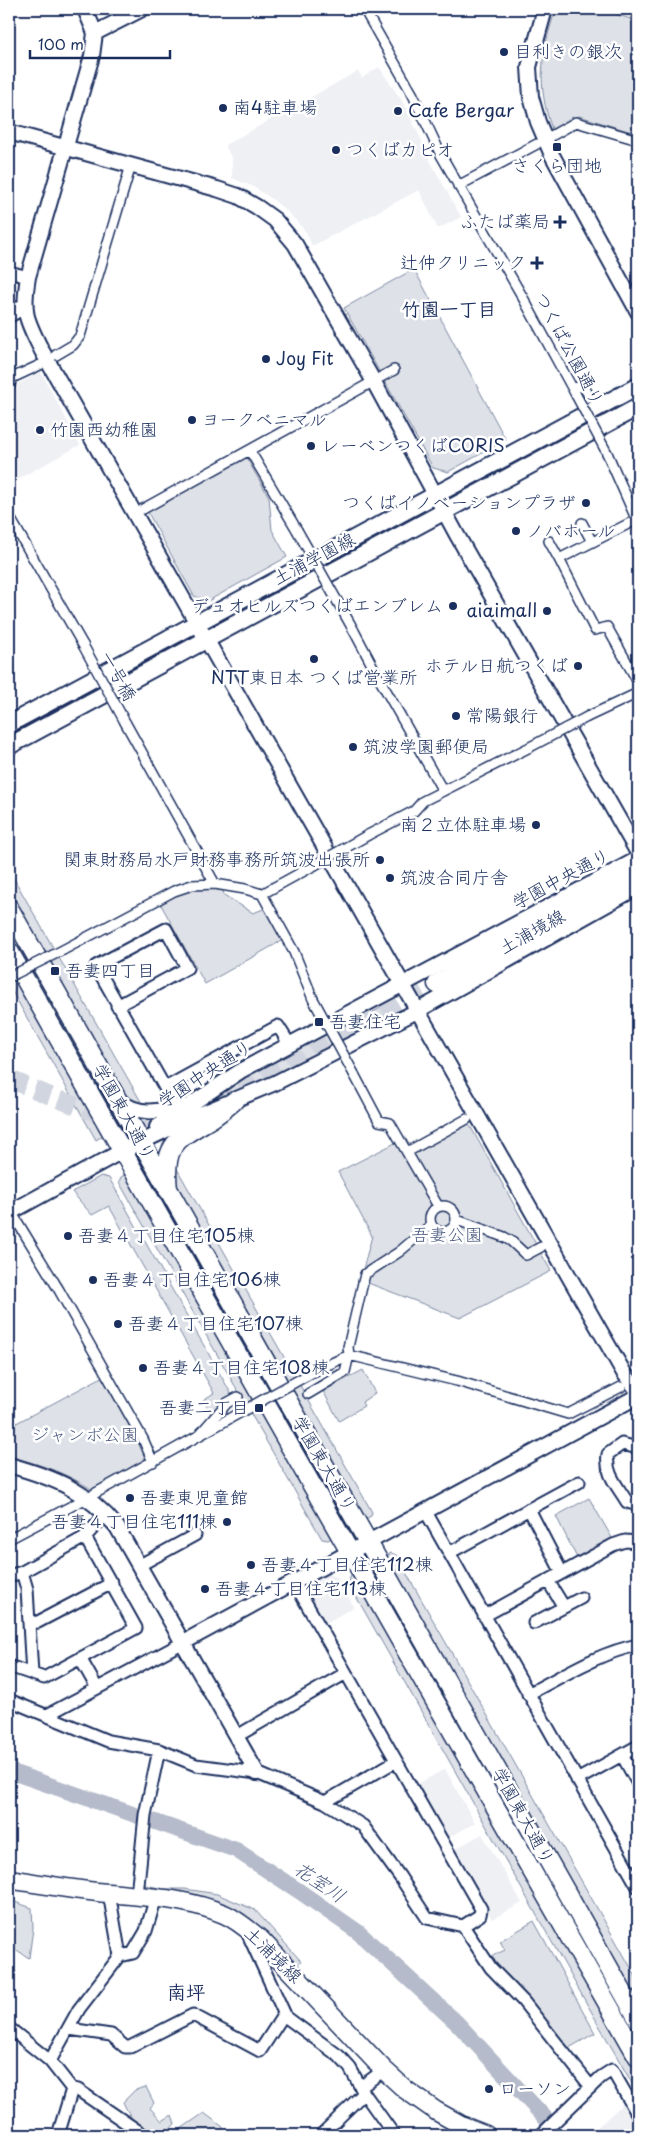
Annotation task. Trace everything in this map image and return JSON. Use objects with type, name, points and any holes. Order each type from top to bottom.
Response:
[{"type":"main road","name":"土浦学園線","points":[[9,724],[638,386]]},
{"type":"main road","name":"土浦学園線","points":[[9,746],[638,407]]},
{"type":"main road","name":"土浦境線","points":[[437,984],[634,881],[638,860]]},
{"type":"main road","name":"学園東大通り","points":[[9,908],[168,1193],[369,1543],[638,2019]]},
{"type":"main road","name":"学園東大通り","points":[[9,951],[182,1253],[349,1553],[638,2057]]},
{"type":"main road","points":[[168,1193],[167,1170],[169,1153],[179,1138],[234,1102]]},
{"type":"main road","name":"土浦境線","points":[[9,1879],[109,1893],[156,1897],[214,1910],[246,1928],[261,1940],[384,2070],[406,2090],[436,2112],[486,2135]]},
{"type":"street","points":[[85,9],[95,33],[91,63],[28,277],[24,306],[30,326],[42,351],[402,985],[624,1373],[638,1391]]},
{"type":"street","points":[[95,33],[142,9]]},
{"type":"street","name":"つくば公園通り","points":[[364,9],[413,95],[458,186],[575,392],[607,454],[637,522]]},
{"type":"street","points":[[545,9],[529,67],[531,97],[538,122],[552,155],[638,312]]},
{"type":"street","points":[[553,135],[576,122],[638,140]]},
{"type":"street","points":[[9,132],[217,188],[238,196],[275,220],[286,232],[302,256],[638,853]]},
{"type":"street","points":[[458,186],[537,144]]},
{"type":"street","points":[[56,355],[73,345],[80,336],[129,172]]},
{"type":"street","points":[[9,272],[28,277]]},
{"type":"street","points":[[9,315],[24,306]]},
{"type":"street","points":[[9,389],[12,378],[40,364]]},
{"type":"street","points":[[381,377],[394,370]]},
{"type":"street","points":[[575,392],[583,385],[588,394]]},
{"type":"street","points":[[143,509],[367,386]]},
{"type":"street","points":[[250,451],[297,530],[443,791]]},
{"type":"street","name":"一号橋","points":[[9,516],[83,645],[215,884]]},
{"type":"street","points":[[559,559],[637,522]]},
{"type":"street","points":[[582,523],[592,542]]},
{"type":"street","points":[[549,540],[595,630],[607,627],[612,640],[638,682]]},
{"type":"street","points":[[262,894],[414,811],[423,801],[587,716],[638,693]]},
{"type":"street","name":"学園中央通り","points":[[12,1216],[122,1151],[191,1102],[242,1070],[638,860]]},
{"type":"street","name":"学園中央通り","points":[[139,1140],[234,1102],[275,1083],[417,1010],[634,881]]},
{"type":"street","points":[[9,977],[174,891],[192,885],[215,884],[262,894],[294,952],[313,999],[379,1121],[390,1123],[438,1206]]},
{"type":"street","points":[[117,1006],[188,968],[166,929],[96,966],[117,1006],[165,1088],[278,1026],[290,1044]]},
{"type":"street","points":[[116,1098],[125,1106],[144,1112],[160,1112],[191,1102]]},
{"type":"street","points":[[407,1152],[467,1119]]},
{"type":"street","points":[[443,1205],[452,1208],[457,1216],[453,1228],[446,1232],[437,1231],[431,1225],[431,1212],[438,1206],[443,1205]]},
{"type":"street","points":[[12,1216],[63,1298],[153,1462]]},
{"type":"street","points":[[457,1220],[504,1237],[526,1255],[541,1247]]},
{"type":"street","points":[[308,1394],[345,1372],[349,1355],[348,1348],[365,1274],[399,1252],[431,1225]]},
{"type":"street","points":[[94,1494],[314,1371],[349,1355],[457,1381],[568,1414],[621,1387]]},
{"type":"street","points":[[47,1715],[369,1543],[638,1396]]},
{"type":"street","points":[[200,1435],[208,1423],[227,1403],[238,1397]]},
{"type":"street","points":[[638,1448],[622,1444],[608,1454],[607,1462],[608,1471],[628,1502],[638,1505]]},
{"type":"street","points":[[9,1465],[37,1473],[72,1487],[106,1514],[124,1536],[257,1773]]},
{"type":"street","points":[[449,1553],[580,1482]]},
{"type":"street","points":[[9,1539],[81,1501]]},
{"type":"street","points":[[529,1509],[562,1573]]},
{"type":"street","points":[[426,1512],[577,1780],[634,1870],[638,1887]]},
{"type":"street","points":[[9,1576],[22,1572],[85,1537],[106,1514]]},
{"type":"street","points":[[140,1566],[195,1535]]},
{"type":"street","points":[[9,1666],[44,1678],[136,1628],[112,1582],[85,1537]]},
{"type":"street","points":[[484,1616],[619,1542],[638,1542]]},
{"type":"street","points":[[22,1572],[27,1589],[32,1674]]},
{"type":"street","points":[[548,1580],[564,1607]]},
{"type":"street","points":[[29,1623],[38,1622],[112,1582]]},
{"type":"street","points":[[294,1582],[481,1909],[480,1915],[464,1926]]},
{"type":"street","points":[[534,1623],[580,1598]]},
{"type":"street","points":[[528,1694],[596,1657],[618,1649],[638,1645]]},
{"type":"street","points":[[80,1658],[97,1688]]},
{"type":"street","points":[[237,1736],[346,1673]]},
{"type":"street","points":[[9,1700],[108,1742],[159,1750],[196,1765],[257,1773],[325,1802],[363,1826],[427,1918],[464,1926],[491,1968],[523,2001],[591,2087]]},
{"type":"street","points":[[577,1780],[638,1746]]},
{"type":"street","points":[[137,1895],[144,1819],[159,1750]]},
{"type":"street","points":[[622,1755],[638,1784]]},
{"type":"street","points":[[325,1802],[396,1761]]},
{"type":"street","points":[[109,1893],[120,1956]]},
{"type":"street","points":[[50,2061],[79,2009],[120,1956],[133,1953],[146,1930],[156,1897]]},
{"type":"street","points":[[246,1928],[284,2014],[339,2056],[350,2068],[362,2090],[394,2135]]},
{"type":"street","points":[[69,2029],[111,2035],[126,2047],[130,2047],[194,2015],[260,2051],[284,2014]]},
{"type":"street","points":[[9,2028],[50,2061],[72,2089],[78,2090],[144,2135]]},
{"type":"street","points":[[320,2135],[362,2090],[384,2070]]},
{"type":"street","points":[[540,2135],[612,2070],[638,2115]]},
{"type":"street","points":[[58,2135],[72,2089]]},
{"type":"shaded area","points":[[379,67],[402,101],[429,155],[429,159],[461,217],[438,229],[419,190],[312,246],[306,232],[289,213],[254,187],[232,178],[232,159],[225,145],[358,71],[362,78]]},
{"type":"shaded area","name":"竹園西幼稚園","points":[[41,372],[80,445],[9,484],[9,414],[18,384]]},
{"type":"shaded area","points":[[327,1574],[337,1577],[354,1607],[324,1624],[305,1591],[306,1585]]},
{"type":"shaded area","points":[[445,1769],[475,1823],[446,1839],[416,1785]]},
{"type":"shaded area","points":[[482,1834],[522,1903],[492,1919],[453,1850]]},
{"type":"shaded area","points":[[625,2102],[638,2123],[638,2135],[589,2135]]},
{"type":"green space","points":[[100,9],[127,9],[115,15]]},
{"type":"green space","points":[[556,9],[597,9],[638,21],[638,134],[579,116],[552,129],[544,98],[542,69],[547,40]]},
{"type":"green space","points":[[414,269],[506,440],[448,472],[433,468],[344,308]]},
{"type":"green space","points":[[246,457],[269,497],[272,530],[287,557],[208,601],[194,596],[147,511]]},
{"type":"green space","points":[[9,870],[144,1107],[126,1098],[9,893]]},
{"type":"green space","points":[[205,887],[223,891],[224,895],[253,913],[266,908],[283,940],[205,984],[160,903],[191,889]]},
{"type":"green space","points":[[9,963],[106,1134],[96,1140],[9,986]]},
{"type":"green space","points":[[390,1005],[394,1011],[389,1017],[269,1081],[182,1118],[236,1081],[311,1040],[353,1023],[384,1006]]},
{"type":"green space","name":"吾妻公園","points":[[469,1124],[551,1271],[460,1318],[360,1280],[372,1236],[338,1172],[397,1142],[406,1157]]},
{"type":"green space","points":[[172,1160],[372,1512],[371,1516],[364,1520],[175,1186]]},
{"type":"green space","points":[[128,1173],[334,1537],[328,1540],[322,1539],[119,1182],[121,1177]]},
{"type":"green space","points":[[101,1176],[109,1178],[233,1397],[211,1414],[203,1400],[214,1393],[109,1206],[92,1215],[72,1192]]},
{"type":"green space","points":[[363,1370],[375,1393],[362,1402],[364,1406],[339,1421],[323,1391]]},
{"type":"green space","name":"ジャンボ公園","points":[[102,1377],[147,1458],[93,1490],[53,1470],[9,1456],[9,1427]]},
{"type":"green space","points":[[589,1498],[612,1538],[577,1558],[556,1516]]},
{"type":"green space","points":[[391,1553],[396,1555],[638,1980],[638,2003],[385,1557]]},
{"type":"green space","points":[[355,1574],[638,2071],[638,2094],[349,1584],[350,1577]]},
{"type":"green space","points":[[141,1884],[164,1889],[185,1889],[217,1894],[255,1910],[301,1961],[294,1967],[256,1929],[145,1890]]},
{"type":"green space","points":[[9,1900],[32,1908],[33,1928],[29,1958],[12,1947],[14,1942],[9,1937]]},
{"type":"green space","points":[[534,1921],[595,2033],[569,2048],[527,1996],[497,1968],[490,1957],[505,1950],[500,1941]]},
{"type":"green space","points":[[146,2087],[154,2103],[150,2108],[162,2121],[172,2115],[175,2124],[159,2135],[147,2133],[142,2129],[132,2119],[123,2102],[135,2090]]},
{"type":"green space","points":[[204,2113],[223,2127],[224,2135],[172,2135]]},
{"type":"waterway","name":"花室川","points":[[9,1771],[236,1850],[358,1932],[457,2023],[548,2121]]},
{"type":"tunnel","points":[[9,1079],[87,1110],[120,1118],[158,1118],[181,1113],[204,1106],[248,1086],[437,984]]},
{"type":"place","name":"目利きの銀次","points":[[504,52]]},
{"type":"place","name":"南4駐車場","points":[[223,108]]},
{"type":"place","name":"Cafe Bergar","points":[[398,111]]},
{"type":"place","name":"さくら団地","points":[[557,147]]},
{"type":"place","name":"つくばカピオ","points":[[336,150]]},
{"type":"place","name":"ふたば薬局","points":[[560,222]]},
{"type":"place","name":"辻仲クリニック","points":[[537,263]]},
{"type":"place","name":"Joy Fit","points":[[266,359]]},
{"type":"place","name":"ヨークベニマル","points":[[192,420]]},
{"type":"place","name":"竹園西幼稚園","points":[[40,430]]},
{"type":"place","name":"レーベンつくばCORIS","points":[[311,446]]},
{"type":"place","name":"つくばイノベーションプラザ","points":[[586,503]]},
{"type":"place","name":"ノバホール","points":[[516,531]]},
{"type":"place","name":"デュオヒルズつくばエンブレム","points":[[453,606]]},
{"type":"place","name":"aiaimall","points":[[547,611]]},
{"type":"place","name":"NTT東日本 つくば営業所","points":[[314,659]]},
{"type":"place","name":"ホテル日航つくば","points":[[578,666]]},
{"type":"place","name":"常陽銀行","points":[[456,716]]},
{"type":"place","name":"筑波学園郵便局","points":[[353,747]]},
{"type":"place","name":"南２立体駐車場","points":[[536,825]]},
{"type":"place","name":"関東財務局水戸財務事務所筑波出張所","points":[[380,860]]},
{"type":"place","name":"筑波合同庁舎","points":[[390,878]]},
{"type":"place","name":"吾妻四丁目","points":[[55,971]]},
{"type":"place","name":"吾妻住宅","points":[[319,1022]]},
{"type":"place","name":"吾妻４丁目住宅105棟","points":[[68,1236]]},
{"type":"place","name":"吾妻４丁目住宅106棟","points":[[93,1280]]},
{"type":"place","name":"吾妻４丁目住宅107棟","points":[[118,1324]]},
{"type":"place","name":"吾妻４丁目住宅108棟","points":[[143,1368]]},
{"type":"place","name":"吾妻二丁目","points":[[259,1408]]},
{"type":"place","name":"吾妻東児童館","points":[[130,1498]]},
{"type":"place","name":"吾妻４丁目住宅111棟","points":[[227,1522]]},
{"type":"place","name":"吾妻４丁目住宅112棟","points":[[251,1565]]},
{"type":"place","name":"吾妻４丁目住宅113棟","points":[[205,1589]]},
{"type":"place","name":"ローソン","points":[[489,2089]]},
{"type":"district","name":"竹園一丁目","points":[[449,309]]},
{"type":"district","name":"南坪","points":[[186,1992]]}]
